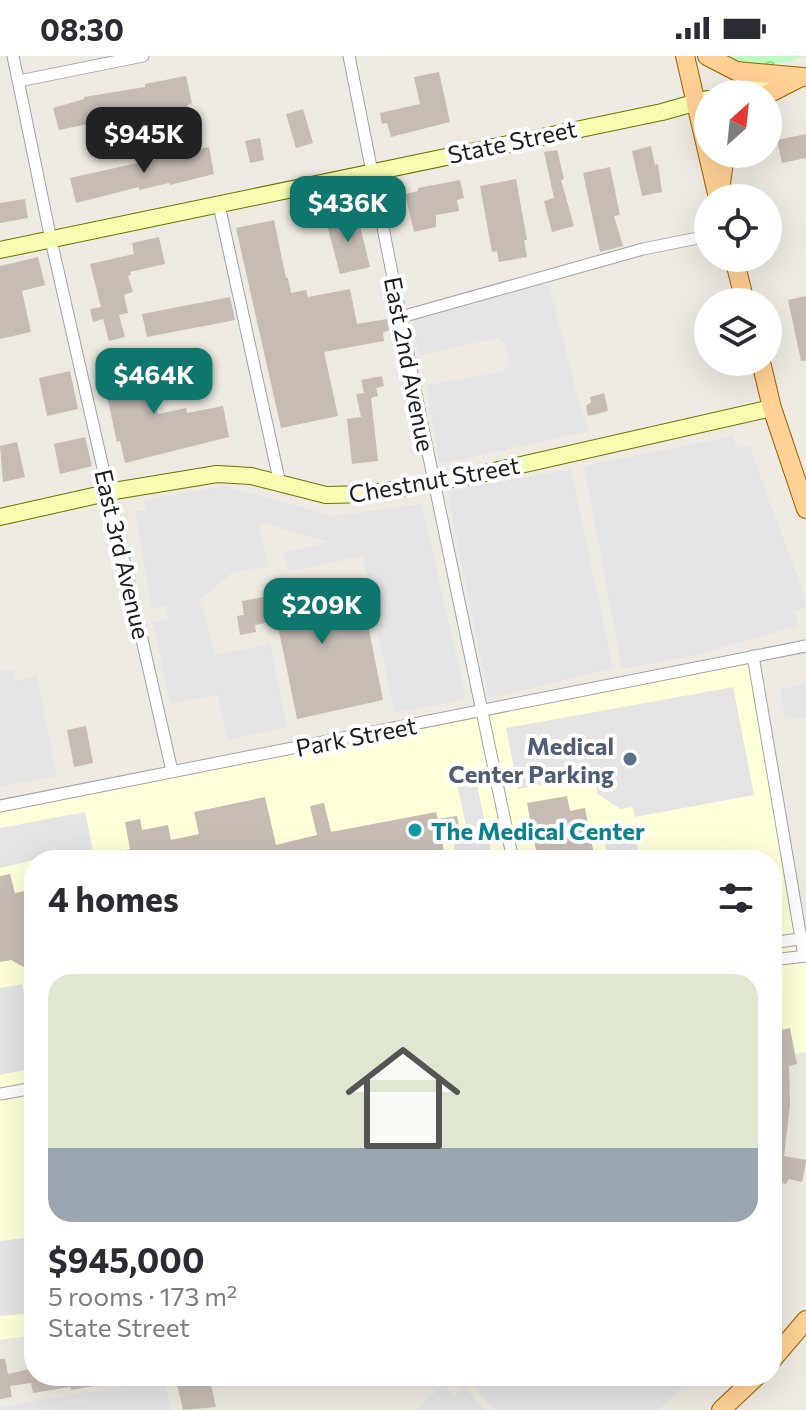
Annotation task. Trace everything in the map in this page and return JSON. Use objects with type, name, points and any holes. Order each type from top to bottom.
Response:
[{"type":"main road","points":[[685,56],[694,81]]},
{"type":"main road","points":[[707,56],[736,71],[804,76]]},
{"type":"main road","points":[[782,87],[804,76]]},
{"type":"main road","points":[[764,376],[806,509]]},
{"type":"main road","points":[[782,1348],[806,1320]]},
{"type":"main road","points":[[721,1410],[746,1386]]},
{"type":"street","name":"East 3rd Avenue","points":[[13,56],[51,240],[172,771]]},
{"type":"street","points":[[19,81],[143,56]]},
{"type":"street","name":"East 2nd Avenue","points":[[349,56],[511,850]]},
{"type":"street","points":[[782,81],[804,76]]},
{"type":"street","name":"State Street","points":[[0,250],[694,102]]},
{"type":"street","points":[[219,205],[280,484]]},
{"type":"street","points":[[401,317],[643,249],[694,239]]},
{"type":"street","name":"Chestnut Street","points":[[0,517],[217,474],[251,476],[336,496],[369,494],[645,438],[772,408]]},
{"type":"street","name":"Park Street","points":[[0,806],[806,646]]},
{"type":"street","points":[[753,656],[805,956],[782,959]]},
{"type":"street","points":[[782,941],[803,938]]},
{"type":"street","points":[[0,1094],[24,1090]]},
{"type":"shaded area","points":[[549,284],[589,431],[440,464],[426,385],[503,372],[509,360],[505,346],[498,338],[419,355],[412,316]]},
{"type":"shaded area","points":[[733,436],[736,446],[742,448],[749,445],[806,600],[806,607],[795,611],[798,626],[696,655],[622,669],[584,466]]},
{"type":"shaded area","points":[[571,469],[613,668],[489,698],[447,491]]},
{"type":"shaded area","points":[[225,486],[333,516],[422,504],[466,699],[394,713],[363,556],[290,571],[283,553],[329,542],[259,522],[268,566],[233,572],[200,600],[215,655],[270,644],[287,727],[228,740],[218,695],[170,704],[153,622],[168,619],[165,606],[152,608],[135,511],[146,511],[144,500]]},
{"type":"shaded area","points":[[753,656],[806,950],[806,1052],[782,1057],[782,850],[24,850],[24,1336],[0,1340],[0,807]]},
{"type":"shaded area","points":[[13,669],[16,681],[37,676],[57,776],[0,787],[0,672]]},
{"type":"shaded area","points":[[806,684],[806,720],[802,717],[785,720],[780,689]]},
{"type":"shaded area","name":"Medical Center Parking","points":[[733,687],[754,795],[635,817],[633,807],[620,809],[598,794],[594,775],[518,789],[506,728]]},
{"type":"shaded area","points":[[457,783],[477,785],[491,850],[455,850],[454,844],[466,841],[468,836]]},
{"type":"shaded area","points":[[85,812],[93,850],[24,850],[24,862],[0,868],[0,828]]},
{"type":"shaded area","points":[[636,837],[638,850],[606,850],[605,843]]},
{"type":"shaded area","points":[[22,984],[24,1070],[0,1075],[0,988]]},
{"type":"shaded area","points":[[24,1238],[24,1314],[0,1316],[0,1241]]},
{"type":"shaded area","points":[[124,1386],[166,1386],[172,1410],[0,1410],[0,1407]]},
{"type":"shaded area","points":[[445,1386],[454,1396],[464,1387],[485,1410],[415,1410]]},
{"type":"shaded area","points":[[473,1386],[684,1386],[658,1410],[495,1410]]},
{"type":"green space","points":[[720,56],[806,56],[763,65]]},
{"type":"building","points":[[439,72],[450,122],[391,137],[387,123],[382,124],[380,113],[420,104],[414,77]]},
{"type":"building","points":[[186,76],[192,103],[187,105],[188,108],[160,113],[162,123],[145,127],[142,113],[59,130],[53,108],[84,97],[145,87],[145,84]]},
{"type":"building","points":[[303,109],[313,143],[296,148],[286,114]]},
{"type":"building","points":[[806,134],[806,158],[782,163],[782,139]]},
{"type":"building","points":[[260,138],[264,160],[250,163],[245,141]]},
{"type":"building","points":[[651,146],[655,165],[658,164],[662,192],[642,196],[632,151]]},
{"type":"building","points":[[209,147],[214,174],[170,185],[139,190],[139,187],[76,203],[70,178]]},
{"type":"building","points":[[557,150],[564,179],[561,180],[574,226],[552,232],[544,201],[554,198],[544,152]]},
{"type":"building","points":[[610,167],[620,215],[614,216],[623,246],[600,252],[583,173]]},
{"type":"building","points":[[516,179],[527,257],[499,262],[497,251],[492,252],[480,186]]},
{"type":"building","points":[[460,180],[464,198],[457,200],[459,211],[436,215],[436,227],[414,232],[405,194],[418,191],[418,188]]},
{"type":"building","points":[[25,199],[28,218],[0,223],[0,203]]},
{"type":"building","points":[[357,214],[370,267],[340,274],[326,221]]},
{"type":"building","points":[[274,220],[291,293],[306,290],[308,297],[350,289],[357,324],[387,319],[389,330],[383,333],[384,341],[324,352],[338,416],[281,428],[236,228]]},
{"type":"building","points":[[159,237],[165,264],[130,272],[128,276],[133,292],[124,295],[128,313],[119,315],[125,337],[109,341],[103,319],[93,322],[90,309],[101,307],[90,264],[134,254],[132,243]]},
{"type":"building","points":[[38,257],[45,285],[22,291],[31,332],[0,339],[0,266]]},
{"type":"building","points":[[806,296],[806,361],[801,361],[788,300]]},
{"type":"building","points":[[230,297],[235,320],[147,337],[142,314]]},
{"type":"building","points":[[145,359],[158,414],[186,408],[187,413],[223,406],[229,437],[125,463],[120,441],[117,442],[101,369]]},
{"type":"building","points":[[70,371],[78,409],[47,416],[39,378]]},
{"type":"building","points":[[382,376],[384,386],[376,388],[378,396],[371,398],[378,461],[352,464],[347,419],[361,417],[356,394],[364,393],[361,380]]},
{"type":"building","points":[[604,393],[608,411],[588,416],[586,406],[591,402],[590,397]]},
{"type":"building","points":[[85,437],[92,466],[60,474],[54,444]]},
{"type":"building","points":[[17,442],[25,477],[3,482],[0,446]]},
{"type":"building","points":[[359,580],[383,700],[297,719],[277,621],[255,625],[256,632],[240,635],[237,616],[244,615],[242,601]]},
{"type":"building","points":[[86,726],[93,763],[74,767],[67,730]]},
{"type":"building","points":[[567,796],[570,811],[585,808],[593,850],[536,850],[527,803]]},
{"type":"building","name":"The Medical Center","points":[[265,797],[276,845],[317,835],[310,806],[324,803],[331,832],[436,812],[438,819],[457,816],[461,836],[442,840],[444,850],[126,850],[130,849],[125,822],[140,819],[142,830],[168,825],[171,840],[199,834],[194,812]]},
{"type":"building","points":[[10,874],[15,893],[24,891],[24,967],[11,960],[0,962],[0,876]]},
{"type":"building","points":[[790,1028],[797,1064],[789,1066],[790,1105],[784,1156],[806,1160],[802,1182],[789,1179],[786,1184],[782,1183],[782,1030]]},
{"type":"building","points":[[0,1359],[5,1359],[8,1374],[24,1370],[24,1384],[10,1386],[12,1397],[0,1399]]},
{"type":"building","points":[[32,1386],[94,1386],[71,1390],[70,1387],[33,1393]]},
{"type":"building","points":[[177,1386],[211,1386],[216,1407],[183,1410]]},
{"type":"place","name":"Medical Center Parking","points":[[630,759]]},
{"type":"place","name":"The Medical Center","points":[[415,830]]}]
